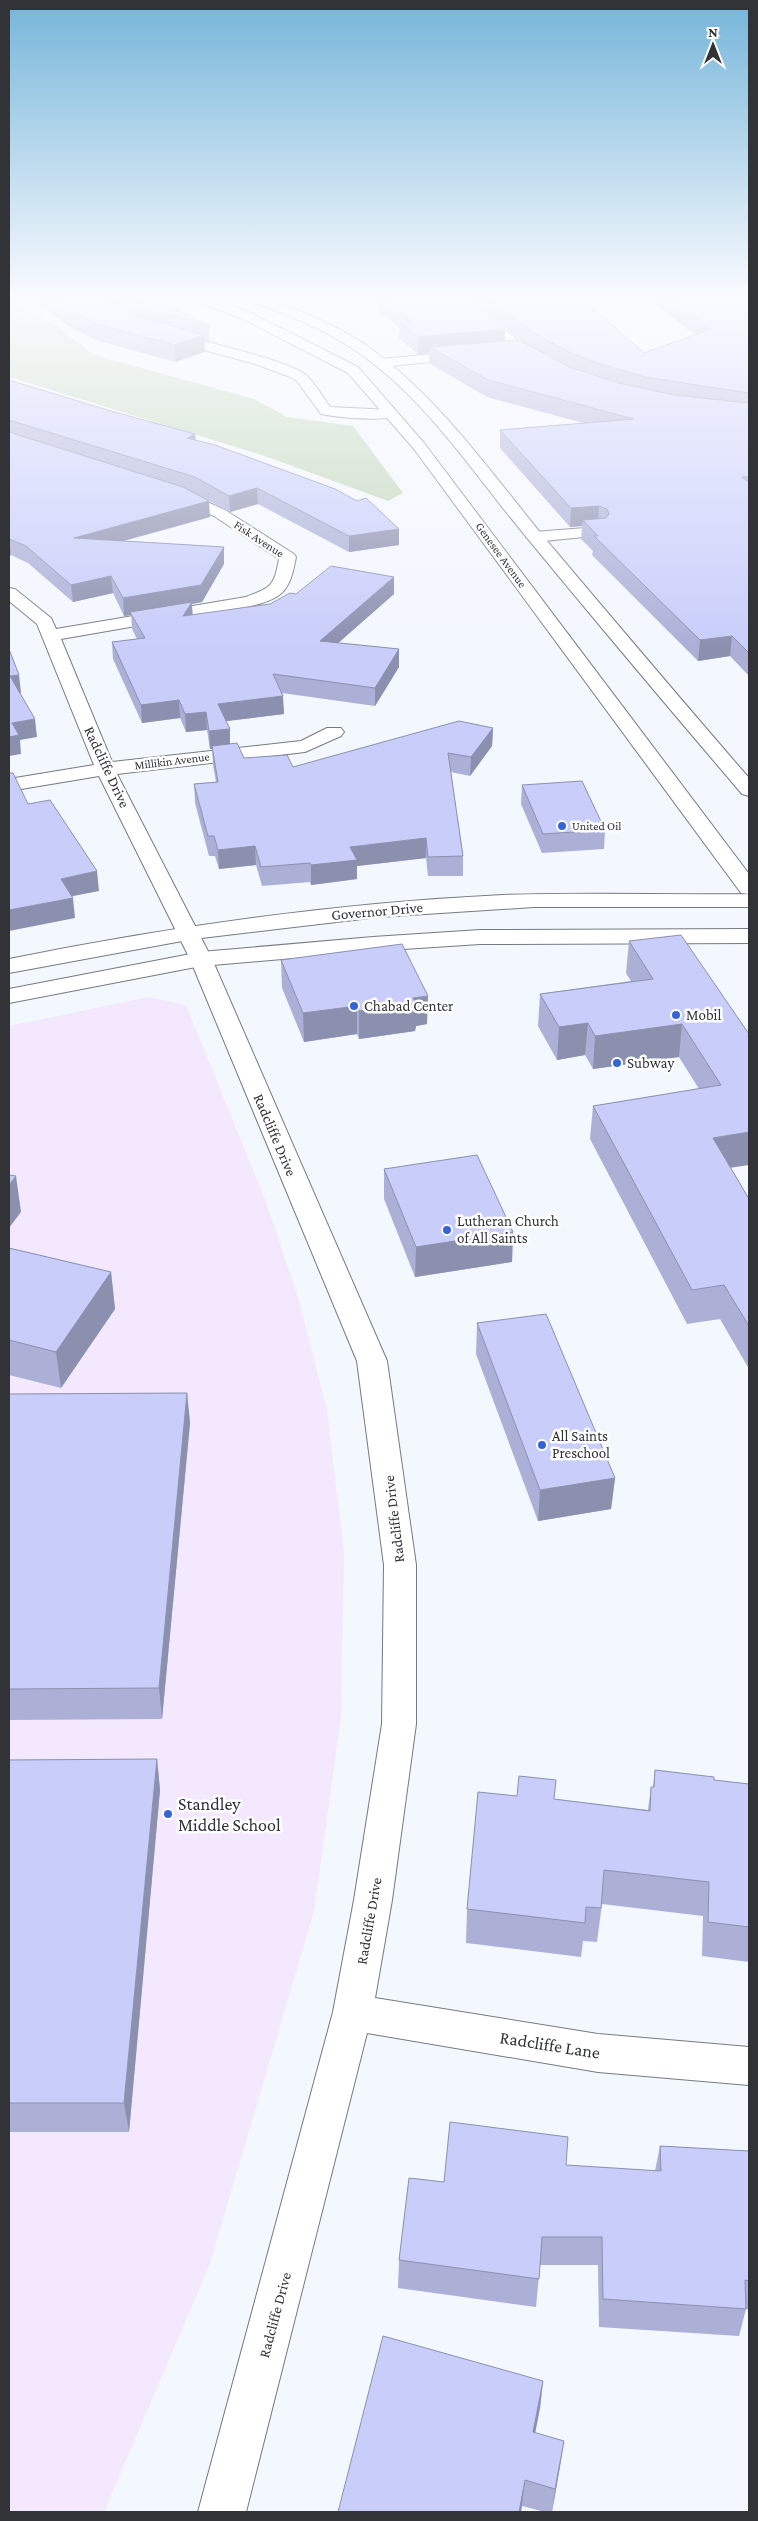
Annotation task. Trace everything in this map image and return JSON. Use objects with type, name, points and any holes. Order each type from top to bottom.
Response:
[{"type":"main road","points":[[345,413],[391,414]]},
{"type":"main road","points":[[434,413],[534,537],[749,790]]},
{"type":"main road","name":"Genesee Avenue","points":[[391,414],[419,446],[486,534],[749,888]]},
{"type":"main road","name":"Fisk Avenue","points":[[50,635],[227,606],[271,593],[283,582],[288,557],[227,518],[190,498],[163,488]]},
{"type":"main road","points":[[534,537],[598,532]]},
{"type":"main road","name":"Radcliffe Drive","points":[[9,593],[45,622],[105,769],[195,946],[372,1361],[400,1566],[398,1724],[373,1900],[353,2012],[222,2512]]},
{"type":"main road","name":"Millikin Avenue","points":[[9,785],[105,769],[305,746],[334,732]]},
{"type":"main road","name":"Governor Drive","points":[[9,996],[54,986],[195,946],[318,916],[505,902],[749,901]]},
{"type":"main road","name":"Governor Drive","points":[[9,966],[90,948],[480,937],[749,936]]},
{"type":"main road","name":"Radcliffe Lane","points":[[353,2012],[598,2053],[749,2066]]},
{"type":"shaded area","name":"Standley Middle School","points":[[149,997],[186,1005],[266,1202],[299,1301],[327,1411],[344,1552],[341,1717],[314,1911],[209,2266],[104,2512],[9,2512],[9,1026]]},
{"type":"green space","points":[[125,413],[279,413],[287,417],[353,426],[403,493],[388,501],[262,455]]},
{"type":"building","points":[[9,413],[117,413],[195,434],[187,438],[215,445],[335,489],[357,501],[366,498],[399,529],[349,536],[257,488],[229,496],[195,477],[9,420]]},
{"type":"building","points":[[610,413],[749,413],[749,477],[742,477],[749,482],[749,653],[732,636],[700,640],[594,536],[598,536],[583,520],[606,518],[609,514],[607,509],[599,506],[571,508],[500,430],[634,419]]},
{"type":"building","points":[[9,432],[183,487],[209,501],[74,538],[224,547],[201,585],[123,598],[111,576],[71,585],[26,546],[9,539]]},
{"type":"building","points":[[331,566],[394,577],[320,641],[399,649],[375,688],[273,674],[283,696],[218,704],[230,729],[209,731],[206,712],[185,714],[179,700],[141,705],[112,642],[145,638],[130,612],[192,602],[183,616],[270,604],[290,593],[296,594]]},
{"type":"building","points":[[9,649],[19,675],[10,676],[35,719],[12,723],[19,735],[9,737]]},
{"type":"building","points":[[459,721],[493,728],[471,757],[448,753],[463,856],[428,857],[426,838],[350,847],[357,860],[311,865],[310,863],[261,867],[255,846],[218,850],[214,836],[208,836],[194,784],[218,782],[212,746],[237,743],[244,758],[287,755],[293,767]]},
{"type":"building","points":[[9,773],[13,773],[28,804],[50,800],[97,871],[61,879],[73,898],[9,910]]},
{"type":"building","points":[[582,781],[605,830],[543,834],[522,785]]},
{"type":"building","points":[[681,935],[749,1034],[749,1132],[713,1138],[749,1199],[749,1326],[724,1285],[692,1290],[593,1106],[721,1085],[682,1024],[595,1036],[588,1023],[559,1027],[540,994],[653,979],[629,941]]},
{"type":"building","points":[[402,944],[428,996],[413,998],[416,1003],[359,1011],[357,1006],[303,1013],[281,960]]},
{"type":"building","points":[[477,1155],[513,1232],[416,1247],[384,1169]]},
{"type":"building","points":[[9,1175],[16,1176],[9,1185]]},
{"type":"building","points":[[9,1248],[111,1272],[56,1352],[9,1340]]},
{"type":"building","points":[[546,1314],[615,1478],[540,1490],[477,1323]]},
{"type":"building","points":[[187,1393],[159,1688],[9,1689],[9,1394]]},
{"type":"building","points":[[157,1759],[124,2103],[9,2103],[9,1760]]},
{"type":"building","points":[[655,1770],[714,1777],[714,1780],[749,1784],[749,1927],[708,1922],[709,1882],[604,1870],[601,1908],[586,1907],[585,1923],[467,1909],[478,1792],[517,1796],[519,1776],[556,1780],[554,1799],[650,1811],[651,1787],[654,1787]]},
{"type":"building","points":[[450,2122],[568,2137],[566,2165],[661,2171],[660,2146],[749,2151],[749,2281],[745,2280],[746,2309],[603,2299],[602,2237],[542,2237],[539,2279],[399,2260],[409,2178],[444,2182]]},
{"type":"building","points":[[383,2336],[543,2381],[533,2432],[564,2441],[555,2489],[525,2480],[519,2512],[338,2512]]},
{"type":"place","name":"United Oil","points":[[562,826]]},
{"type":"place","name":"Chabad Center","points":[[354,1006]]},
{"type":"place","name":"Mobil","points":[[676,1015]]},
{"type":"place","name":"Subway","points":[[617,1063]]},
{"type":"place","name":"Lutheran Church of All Saints","points":[[447,1230]]},
{"type":"place","name":"All Saints Preschool","points":[[542,1445]]},
{"type":"place","name":"Standley Middle School","points":[[168,1814]]}]
